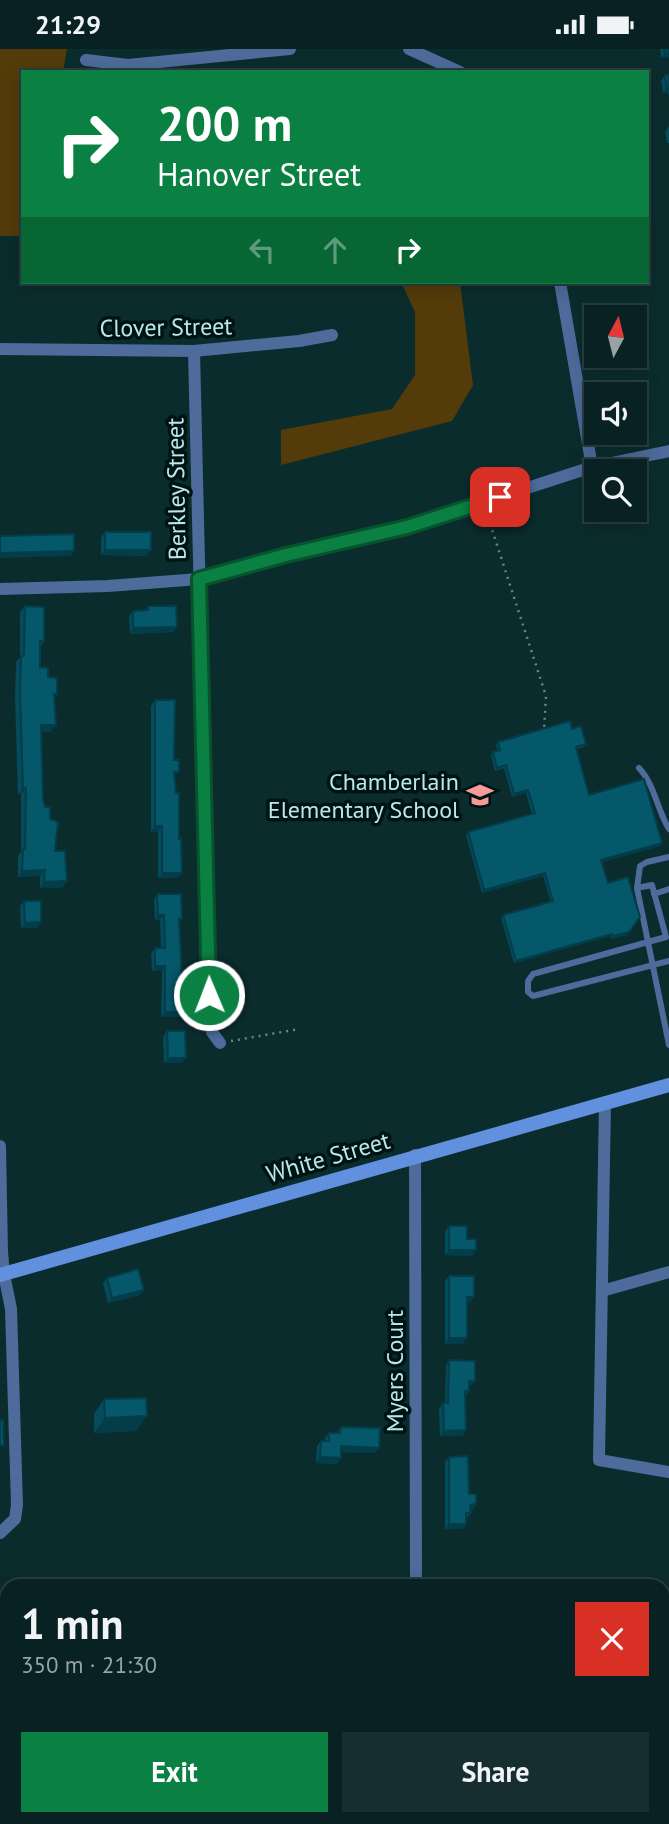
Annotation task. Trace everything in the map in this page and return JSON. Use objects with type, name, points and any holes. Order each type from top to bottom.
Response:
[{"type":"street","points":[[86,60],[128,65],[289,49]]},
{"type":"street","points":[[409,49],[456,70]]},
{"type":"street","points":[[560,284],[591,459]]},
{"type":"street","name":"Clover Street","points":[[0,349],[194,351],[299,341],[332,335]]},
{"type":"street","name":"Berkley Street","points":[[194,351],[210,1023],[212,1032],[220,1043]]},
{"type":"street","points":[[630,459],[669,451]]},
{"type":"street","points":[[0,589],[108,586],[199,579],[286,555],[407,527],[584,470]]},
{"type":"street","name":"White Street","points":[[2,1274],[669,1084]]},
{"type":"street","points":[[605,1102],[599,1460],[669,1472]]},
{"type":"street","points":[[0,1146],[2,1274],[11,1308],[17,1505],[15,1519],[0,1533]]},
{"type":"street","name":"Myers Court","points":[[415,1156],[416,1579]]},
{"type":"street","points":[[602,1291],[669,1272]]},
{"type":"lane","points":[[639,768],[648,778],[661,816],[669,829]]},
{"type":"lane","points":[[669,857],[640,866],[637,888],[669,1045]]},
{"type":"lane","points":[[637,888],[652,885],[666,922],[666,937],[533,974],[528,981],[528,992],[533,996],[669,961]]},
{"type":"lane","points":[[654,894],[669,889]]},
{"type":"path","points":[[488,517],[545,696],[544,731]]},
{"type":"path","points":[[220,1043],[299,1028]]},
{"type":"shaded area","points":[[0,49],[67,49],[63,70],[21,70],[21,236],[0,236]]},
{"type":"shaded area","points":[[402,284],[460,284],[473,385],[452,421],[281,465],[281,430],[392,409],[415,375],[415,312]]},
{"type":"building","points":[[665,75],[669,75],[667,88]]},
{"type":"building","points":[[105,532],[151,532],[151,550],[105,550]]},
{"type":"building","points":[[74,534],[74,551],[0,553],[0,536]]},
{"type":"building","points":[[25,606],[44,607],[44,641],[40,641],[40,667],[48,668],[48,677],[57,678],[57,694],[54,694],[56,725],[41,725],[43,799],[45,807],[50,807],[50,819],[58,822],[55,851],[65,851],[67,881],[44,882],[45,870],[22,871],[26,788],[23,788],[20,693]]},
{"type":"building","points":[[148,606],[176,606],[177,627],[133,628],[133,611],[148,610]]},
{"type":"building","points":[[155,700],[175,700],[174,760],[179,760],[179,772],[174,772],[176,793],[179,793],[182,873],[162,873],[162,826],[155,826]]},
{"type":"building","name":"Chamberlain Elementary School","points":[[570,721],[572,729],[581,726],[586,744],[576,747],[589,795],[644,779],[662,843],[601,860],[608,883],[628,877],[640,917],[629,932],[613,936],[612,934],[516,961],[503,915],[553,901],[545,873],[484,890],[468,832],[535,813],[528,790],[514,794],[506,765],[497,768],[493,752],[500,750],[498,742]]},
{"type":"building","points":[[157,894],[181,894],[182,919],[179,919],[184,1012],[165,1012],[165,966],[155,966],[155,948],[165,948],[164,915],[158,915]]},
{"type":"building","points":[[24,901],[41,901],[41,922],[25,923]]},
{"type":"building","points":[[167,1031],[185,1031],[186,1058],[168,1058]]},
{"type":"building","points":[[449,1226],[467,1226],[467,1239],[476,1239],[476,1250],[449,1250]]},
{"type":"building","points":[[138,1269],[144,1290],[112,1298],[107,1278]]},
{"type":"building","points":[[449,1276],[474,1276],[474,1297],[467,1297],[467,1338],[449,1338]]},
{"type":"building","points":[[449,1360],[475,1361],[475,1381],[469,1381],[469,1391],[465,1391],[466,1430],[444,1431],[443,1403],[448,1403]]},
{"type":"building","points":[[146,1398],[147,1416],[105,1418],[104,1399]]},
{"type":"building","points":[[0,1420],[3,1420],[4,1446],[0,1445]]},
{"type":"building","points":[[341,1427],[380,1428],[379,1448],[341,1446],[341,1458],[320,1457],[321,1441],[329,1441],[329,1433],[340,1433]]},
{"type":"building","points":[[468,1456],[469,1494],[476,1494],[476,1504],[470,1505],[471,1513],[466,1513],[466,1524],[449,1524],[449,1457]]},
{"type":"place","name":"Chamberlain Elementary School","points":[[480,795]]},
{"type":"route","points":[[209,995],[199,579],[286,555],[407,527],[500,497]]}]
